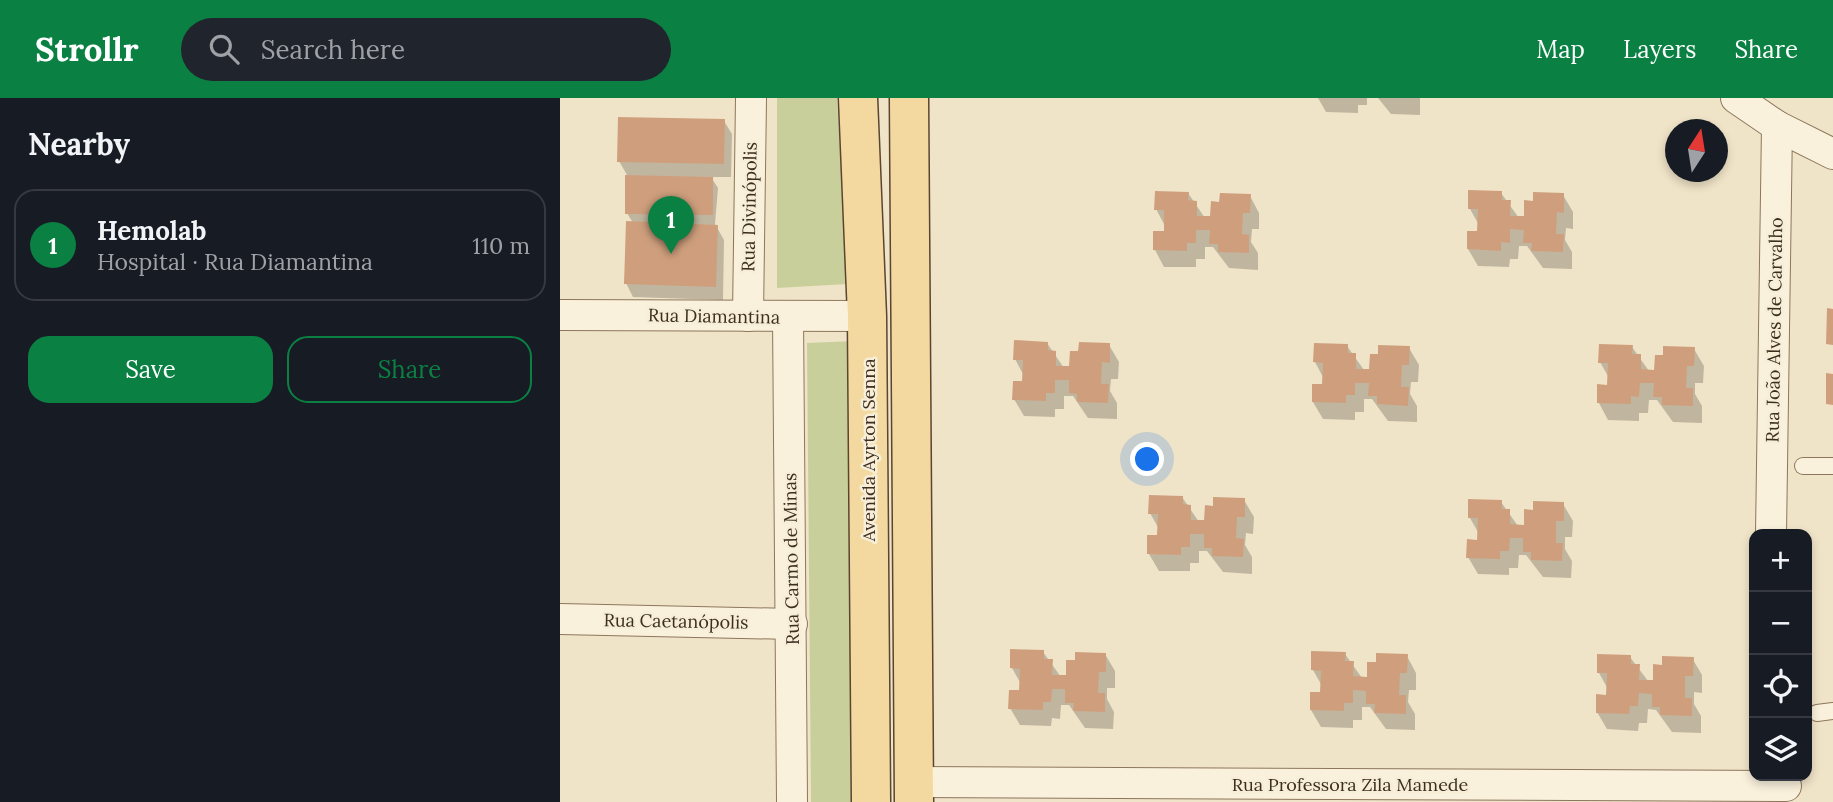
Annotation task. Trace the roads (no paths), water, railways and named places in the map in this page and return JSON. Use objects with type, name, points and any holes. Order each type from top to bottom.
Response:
[{"type":"main road","name":"Avenida Ayrton Senna","points":[[858,98],[867,316],[871,802]]},
{"type":"main road","points":[[909,98],[914,792]]},
{"type":"street","name":"Rua Divinópolis","points":[[748,316],[751,98]]},
{"type":"street","points":[[1736,98],[1777,126],[1833,154]]},
{"type":"street","name":"Rua João Alves de Carvalho","points":[[1772,529],[1777,126]]},
{"type":"street","name":"Rua Diamantina","points":[[560,315],[867,316]]},
{"type":"street","name":"Rua Carmo de Minas","points":[[788,317],[792,802]]},
{"type":"street","name":"Rua Caetanópolis","points":[[560,619],[792,624]]},
{"type":"street","name":"Rua Professora Zila Mamede","points":[[914,792],[1198,793],[1787,788]]},
{"type":"lane","points":[[1803,466],[1833,467]]},
{"type":"place","name":"Hemolab","points":[[671,254]]}]
